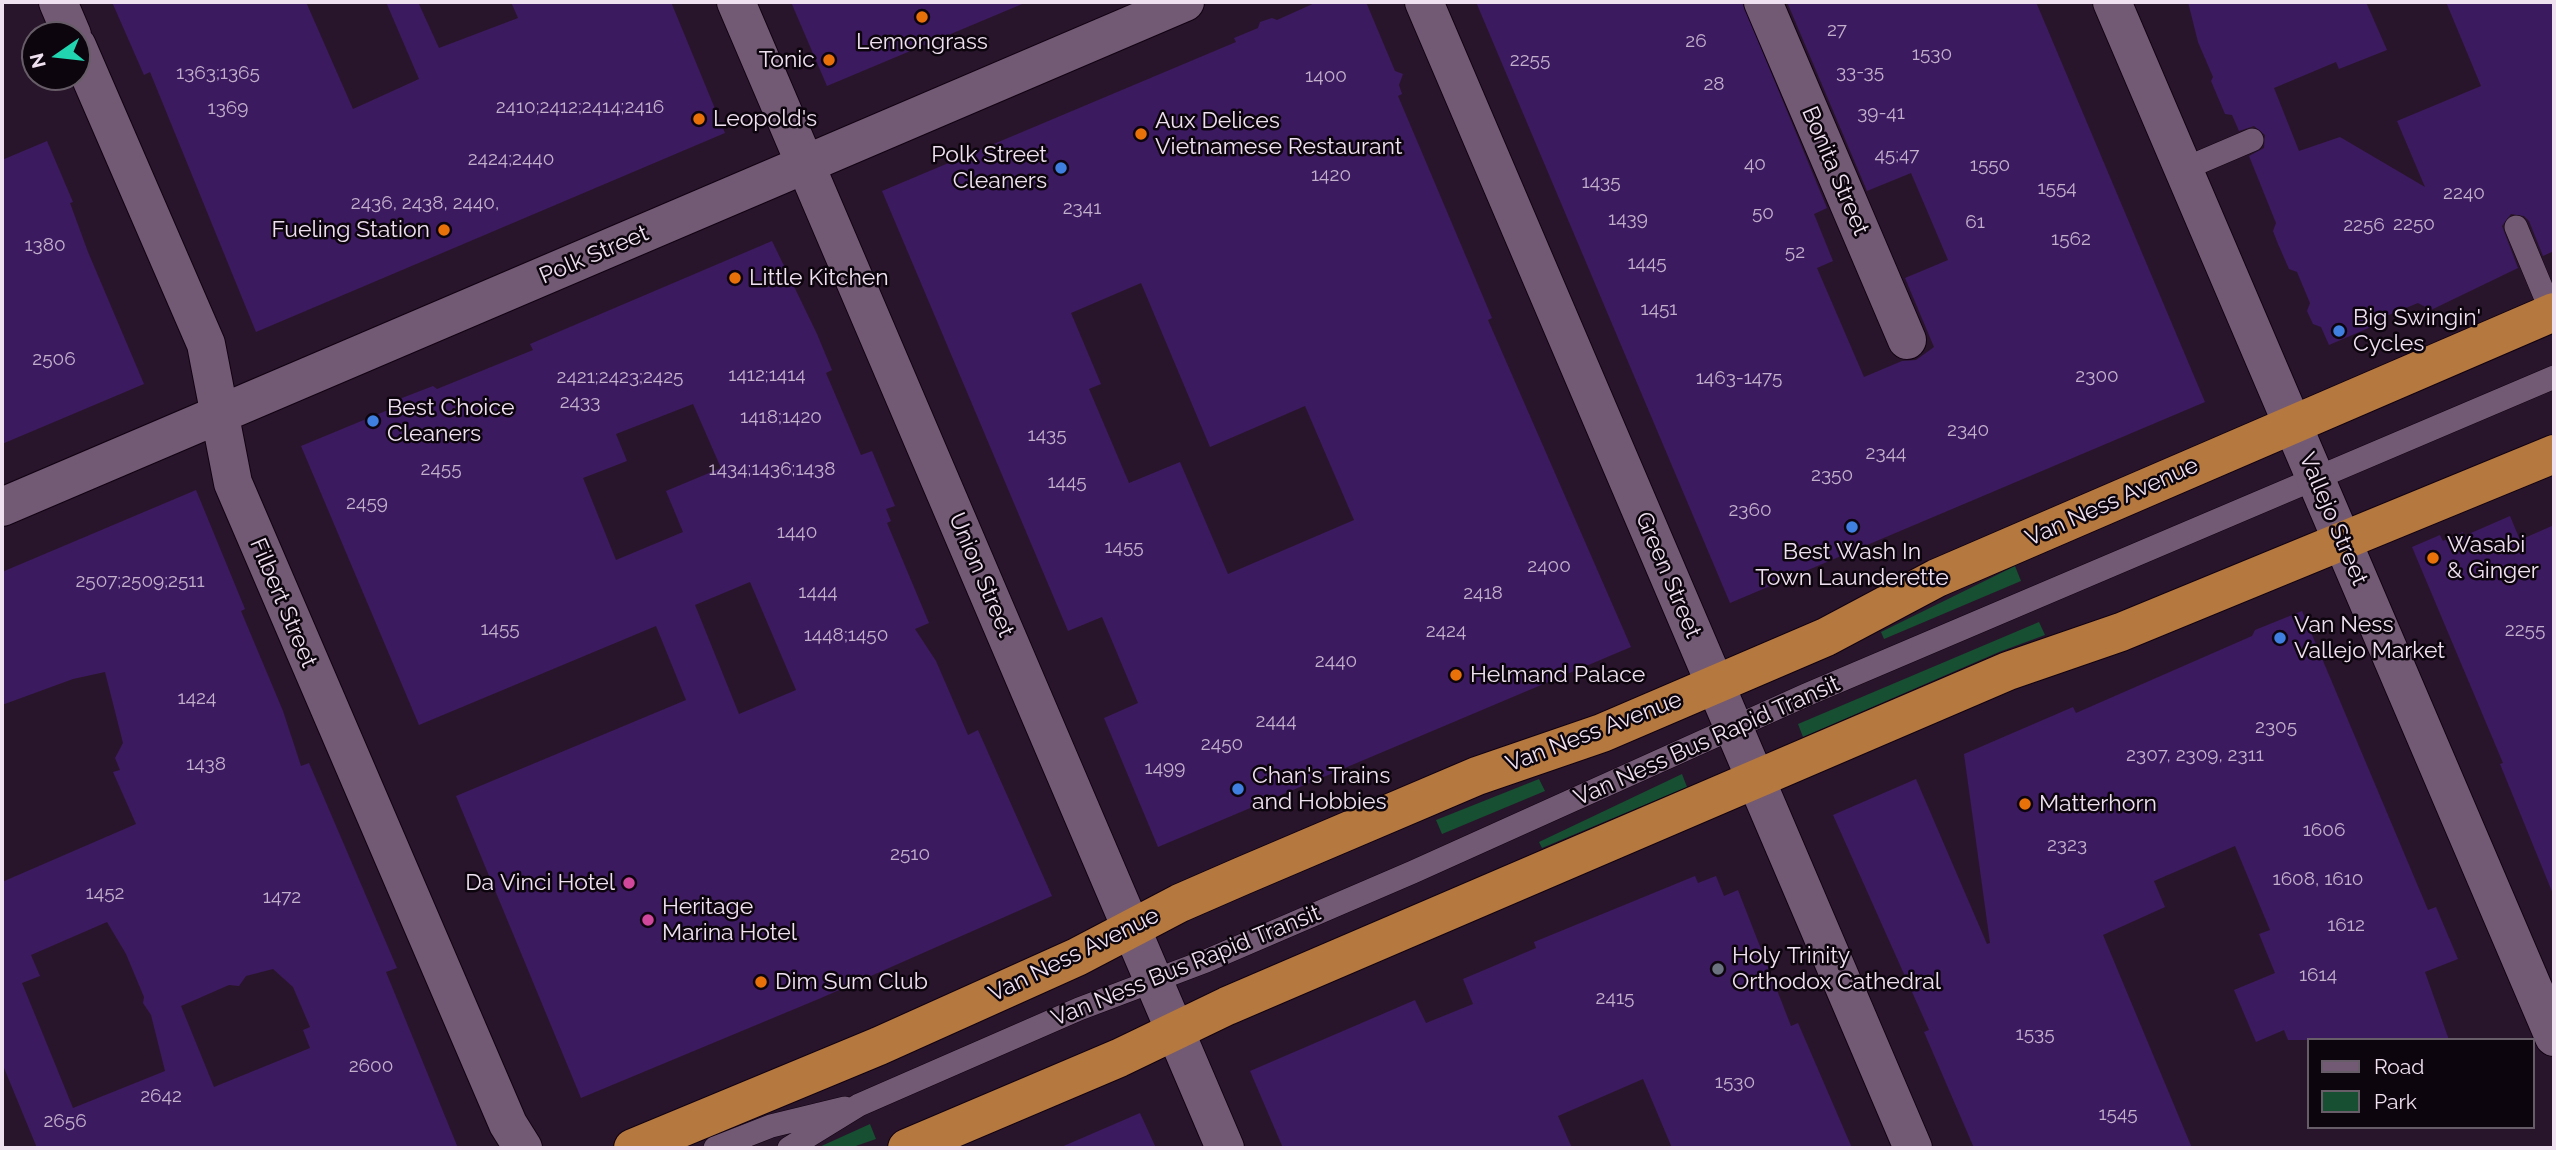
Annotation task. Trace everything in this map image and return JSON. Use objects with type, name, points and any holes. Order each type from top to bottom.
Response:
[{"type":"highway","name":"Van Ness Avenue","points":[[633,1148],[892,1041],[1077,957],[1192,898],[1477,776],[1602,733],[1826,637],[1937,578],[2553,312]]},
{"type":"highway","points":[[907,1148],[1227,1006],[2008,671],[2121,632],[2554,454]]},
{"type":"street","points":[[58,2],[66,21]]},
{"type":"street","name":"Union Street","points":[[736,2],[1225,1148]]},
{"type":"street","name":"Polk Street","points":[[2,507],[1185,2]]},
{"type":"street","name":"Green Street","points":[[1424,2],[1913,1148]]},
{"type":"street","name":"Bonita Street","points":[[1763,2],[1907,340]]},
{"type":"street","name":"Vallejo Street","points":[[2112,2],[2554,1037]]},
{"type":"street","name":"Filbert Street","points":[[91,78],[206,344],[233,483],[497,1099],[523,1148]]},
{"type":"lane","points":[[2183,169],[2252,140]]},
{"type":"lane","points":[[2516,227],[2553,312]]},
{"type":"lane","name":"Van Ness Bus Rapid Transit","points":[[789,1148],[859,1105],[1154,980],[1206,961],[1413,872],[1732,728],[2554,377]]},
{"type":"lane","name":"Van Ness Bus Rapid Transit","points":[[715,1148],[799,1117],[859,1105]]},
{"type":"green space","points":[[2015,566],[2021,581],[1884,639],[1881,632]]},
{"type":"green space","points":[[2039,622],[2045,635],[1999,652],[1803,737],[1798,724]]},
{"type":"green space","points":[[1682,774],[1687,787],[1542,848],[1539,842]]},
{"type":"green space","points":[[1539,779],[1545,791],[1442,834],[1436,820]]},
{"type":"green space","points":[[870,1124],[876,1139],[850,1148],[817,1148]]},
{"type":"building","points":[[112,2],[306,2],[353,109],[419,79],[386,2],[418,2],[439,48],[518,18],[511,2],[671,2],[725,133],[256,332],[150,72],[144,75]]},
{"type":"building","points":[[791,2],[1027,2],[827,86]]},
{"type":"building","points":[[1317,2],[1366,2],[1395,71],[1403,74],[1399,85],[1402,94],[1398,96],[1492,318],[1488,320],[1631,647],[1158,847],[1104,718],[1138,703],[1102,617],[1068,631],[882,191],[1236,42],[1234,38],[1258,28],[1260,22],[1272,18],[1277,20]],"holes":[[[1141,283],[1210,447],[1305,406],[1354,520],[1228,574],[1180,462],[1129,483],[1089,389],[1101,384],[1071,313]]]},
{"type":"building","points":[[1476,2],[1742,2],[1827,208],[1814,214],[1833,261],[1817,268],[1864,377],[1902,361],[1916,360],[1934,347],[1905,278],[1948,260],[1911,173],[1867,191],[1787,2],[2036,2],[2205,402],[1730,603]]},
{"type":"building","points":[[2188,2],[2366,2],[2387,50],[2339,69],[2336,62],[2274,88],[2299,151],[2340,137],[2425,187],[2397,121],[2481,86],[2446,2],[2554,2],[2554,251],[2543,256],[2529,221],[2524,216],[2511,214],[2502,226],[2518,268],[2431,310],[2418,303],[2369,323],[2371,327],[2329,345],[2321,327],[2313,324],[2307,311],[2310,303],[2297,272],[2289,269],[2278,244],[2273,231],[2276,223],[2249,156],[2264,148],[2265,135],[2254,126],[2239,131],[2232,115],[2225,114],[2198,42]]},
{"type":"building","points":[[47,141],[73,202],[70,203],[88,252],[144,384],[2,444],[2,160]]},
{"type":"building","points":[[772,241],[832,370],[826,373],[861,455],[872,451],[895,506],[886,509],[891,521],[887,523],[929,623],[915,629],[936,661],[968,735],[978,730],[1052,896],[821,998],[581,1098],[456,796],[686,700],[656,626],[419,725],[301,446],[388,410],[389,403],[433,386],[437,389],[533,350],[530,344]],"holes":[[[693,404],[721,468],[666,491],[683,532],[616,560],[583,478],[627,461],[616,434]],[[750,582],[796,690],[739,714],[695,605]]]},
{"type":"building","points":[[196,490],[245,609],[241,611],[283,711],[301,766],[309,763],[397,968],[386,972],[458,1148],[37,1148],[2,1063],[2,882],[136,824],[113,772],[120,770],[115,758],[123,743],[105,672],[73,679],[2,705],[2,572]],"holes":[[[107,922],[126,954],[144,997],[143,1003],[151,1015],[165,1071],[73,1108],[22,983],[40,976],[31,955]],[[273,969],[293,987],[310,1027],[303,1030],[310,1048],[214,1087],[181,1006],[229,985],[239,986],[246,976]]]},
{"type":"building","points":[[2510,516],[2520,540],[2554,525],[2553,894],[2500,764],[2503,763],[2412,547],[2440,535],[2443,541],[2463,532],[2464,536]]},
{"type":"building","points":[[2302,611],[2428,910],[2436,907],[2458,959],[2425,972],[2448,1038],[2288,1040],[2284,1030],[2256,1042],[2234,990],[2275,973],[2259,934],[2270,930],[2235,846],[2154,881],[2165,907],[2103,935],[2192,1148],[1974,1148],[1924,1032],[1929,1030],[1833,815],[1916,779],[1987,944],[1990,943],[1964,754],[2073,707],[2076,713],[2252,636],[2255,630]]},
{"type":"building","points":[[1695,876],[1698,883],[1716,876],[1724,896],[1738,890],[1791,1026],[1798,1023],[1852,1148],[1672,1148],[1643,1079],[1558,1116],[1572,1148],[1283,1148],[1250,1071],[1415,1000],[1426,1023],[1473,1004],[1463,979],[1536,948],[1534,942]]},
{"type":"building","points":[[1140,1113],[1156,1148],[1059,1148]]},
{"type":"place","name":"Lemongrass","points":[[922,17]]},
{"type":"place","name":"Tonic","points":[[829,60]]},
{"type":"place","name":"Leopold's","points":[[699,119]]},
{"type":"place","name":"Aux Delices Vietnamese Restaurant","points":[[1141,134]]},
{"type":"place","name":"Polk Street Cleaners","points":[[1061,168]]},
{"type":"place","name":"Fueling Station","points":[[444,230]]},
{"type":"place","name":"Little Kitchen","points":[[735,278]]},
{"type":"place","name":"Big Swingin' Cycles","points":[[2339,331]]},
{"type":"place","name":"Best Choice Cleaners","points":[[373,421]]},
{"type":"place","name":"Best Wash In Town Launderette","points":[[1852,527]]},
{"type":"place","name":"Wasabi & Ginger","points":[[2433,558]]},
{"type":"place","name":"Van Ness Vallejo Market","points":[[2280,638]]},
{"type":"place","name":"Helmand Palace","points":[[1456,675]]},
{"type":"place","name":"Chan's Trains and Hobbies","points":[[1238,789]]},
{"type":"place","name":"Matterhorn","points":[[2025,804]]},
{"type":"place","name":"Da Vinci Hotel","points":[[629,883]]},
{"type":"place","name":"Heritage Marina Hotel","points":[[648,920]]},
{"type":"place","name":"Holy Trinity Orthodox Cathedral","points":[[1718,969]]},
{"type":"place","name":"Dim Sum Club","points":[[761,982]]}]
